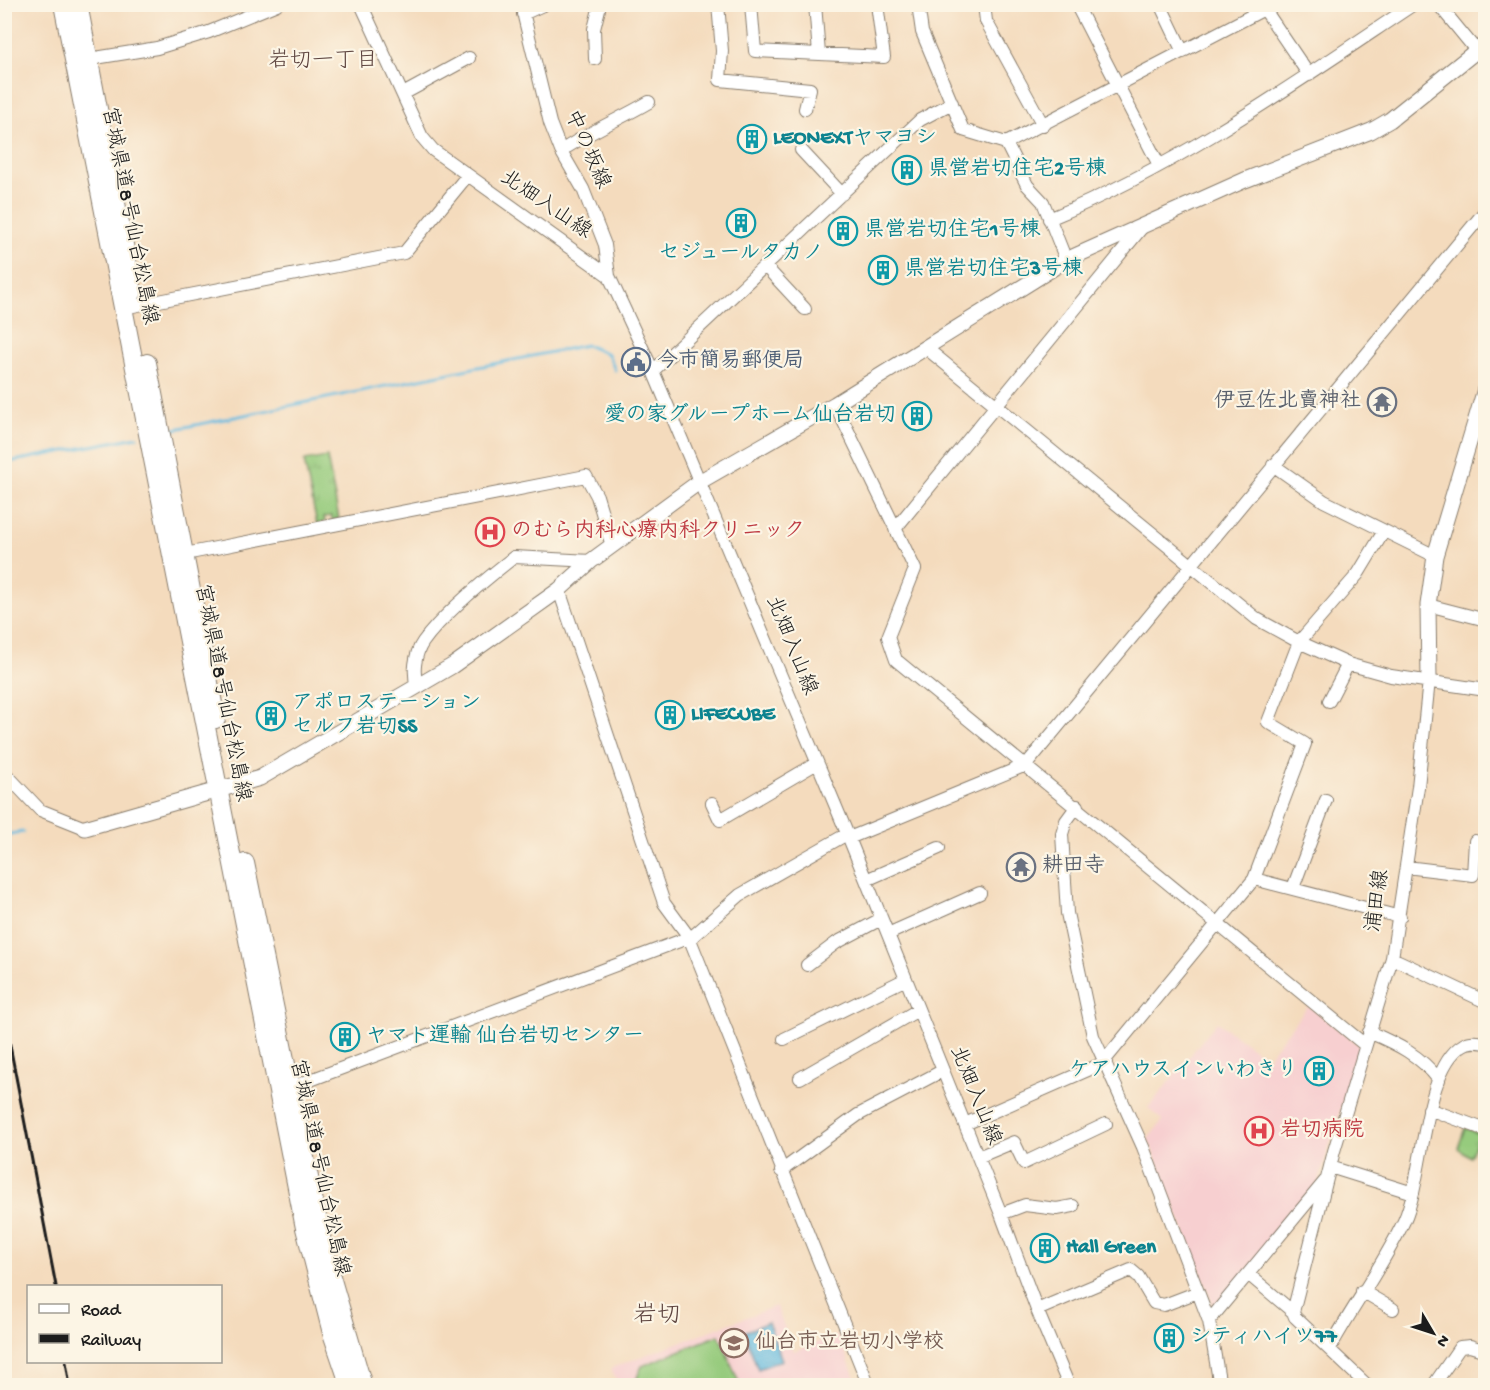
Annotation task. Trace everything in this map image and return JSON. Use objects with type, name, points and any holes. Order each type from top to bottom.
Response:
[{"type":"main road","name":"宮城県道8号仙台松島線","points":[[63,4],[185,554],[223,789]]},
{"type":"main road","name":"宮城県道8号仙台松島線","points":[[78,4],[129,307],[284,1090],[326,1256],[363,1386]]},
{"type":"main road","name":"宮城県道8号仙台松島線","points":[[284,1090],[305,1228],[332,1333],[350,1386]]},
{"type":"street","points":[[89,59],[157,48],[209,32],[277,4]]},
{"type":"street","name":"北畑入山線","points":[[361,4],[422,137],[433,150],[609,276],[653,371],[848,836],[1069,1386]]},
{"type":"street","points":[[522,9],[545,4]]},
{"type":"street","points":[[595,59],[594,29],[599,9],[597,4]]},
{"type":"street","points":[[718,4],[722,51],[720,80],[810,89],[805,109]]},
{"type":"street","points":[[751,4],[755,51],[884,57],[877,4]]},
{"type":"street","points":[[815,4],[819,54]]},
{"type":"street","points":[[918,4],[922,33],[963,130],[1006,143],[1267,6],[1309,75]]},
{"type":"street","points":[[984,4],[986,21],[1043,125]]},
{"type":"street","points":[[1076,4],[1116,87],[1160,165]]},
{"type":"street","points":[[1160,4],[1183,52]]},
{"type":"street","points":[[1049,219],[1095,200],[1160,165],[1309,75],[1414,4]]},
{"type":"street","points":[[4,772],[40,810],[85,828],[260,778],[417,687],[559,590],[591,561],[699,483],[835,404],[1066,260],[1147,222],[1245,180],[1371,131],[1390,120],[1480,46],[1438,4]]},
{"type":"street","name":"中の坂線","points":[[522,9],[550,123],[561,151],[583,189],[605,245],[609,276]]},
{"type":"street","points":[[403,94],[469,58]]},
{"type":"street","points":[[561,151],[585,135],[604,128],[650,102]]},
{"type":"street","points":[[653,371],[920,120],[952,103]]},
{"type":"street","points":[[1006,143],[1027,185],[1043,202],[1066,260]]},
{"type":"street","points":[[801,150],[842,194]]},
{"type":"street","points":[[129,307],[404,253],[467,176]]},
{"type":"street","points":[[284,1090],[689,937],[740,895],[848,836],[1026,765],[1485,210]]},
{"type":"street","points":[[895,529],[1147,222]]},
{"type":"street","points":[[765,266],[805,309]]},
{"type":"street","points":[[926,348],[1257,619],[1299,642],[1348,664],[1390,676],[1485,690]]},
{"type":"street","name":"浦田線","points":[[1293,1312],[1329,1172],[1392,958],[1419,787],[1429,680],[1428,605],[1435,556],[1485,386]]},
{"type":"street","points":[[835,404],[915,569],[888,638],[897,660],[1365,1045]]},
{"type":"street","points":[[1273,465],[1324,501],[1435,556]]},
{"type":"street","points":[[185,554],[586,476],[597,496],[612,546]]},
{"type":"street","points":[[965,1124],[1106,1061],[1254,879],[1305,744],[1268,722],[1299,642],[1358,573],[1384,531]]},
{"type":"street","points":[[417,687],[414,675],[422,643],[478,586],[514,557],[591,561]]},
{"type":"street","points":[[559,590],[664,903],[689,937],[869,1386]]},
{"type":"street","points":[[1428,605],[1485,620]]},
{"type":"street","points":[[1329,701],[1348,664]]},
{"type":"street","points":[[712,803],[720,820],[817,763]]},
{"type":"street","points":[[1293,888],[1326,800]]},
{"type":"street","points":[[1077,806],[1066,821],[1062,834],[1066,913],[1093,1036],[1143,1147],[1209,1321],[1220,1386]]},
{"type":"street","points":[[1406,867],[1473,875],[1475,841]]},
{"type":"street","points":[[866,880],[939,848]]},
{"type":"street","points":[[1254,879],[1400,917]]},
{"type":"street","points":[[888,934],[980,893]]},
{"type":"street","points":[[807,964],[836,943],[881,919]]},
{"type":"street","points":[[1392,958],[1485,1002]]},
{"type":"street","points":[[784,1039],[906,980]]},
{"type":"street","points":[[801,1078],[918,1010]]},
{"type":"street","points":[[1370,1032],[1405,1048],[1428,1065],[1439,1080]]},
{"type":"street","points":[[1330,1348],[1405,1219],[1413,1193],[1428,1109],[1439,1080],[1455,1051],[1472,1041],[1485,1043]]},
{"type":"street","points":[[781,1171],[858,1115],[942,1071]]},
{"type":"street","points":[[1428,1109],[1485,1130]]},
{"type":"street","points":[[978,1157],[1014,1142],[1024,1163],[1106,1124]]},
{"type":"street","points":[[1209,1321],[1329,1172],[1413,1193]]},
{"type":"street","points":[[1001,1214],[1025,1205],[1057,1209],[1073,1206]]},
{"type":"street","points":[[1037,1310],[1131,1270],[1138,1276],[1154,1303],[1164,1305],[1198,1292]]},
{"type":"street","points":[[1248,1274],[1293,1312],[1295,1317],[1368,1386]]},
{"type":"street","points":[[1362,1291],[1394,1309]]},
{"type":"street","points":[[1433,1386],[1460,1347],[1470,1346],[1485,1352]]},
{"type":"shaded area","points":[[1308,1006],[1360,1046],[1317,1186],[1215,1309],[1148,1139],[1163,1120],[1148,1108],[1217,1022],[1267,1058]]},
{"type":"shaded area","name":"仙台市立岩切小学校","points":[[776,1306],[794,1351],[838,1335],[858,1385],[618,1385],[611,1368]]},
{"type":"green space","points":[[327,457],[339,519],[333,521],[331,516],[324,517],[325,522],[317,524],[304,461]]},
{"type":"green space","points":[[1465,1128],[1480,1134],[1470,1157],[1458,1148]]},
{"type":"green space","points":[[719,1335],[740,1385],[634,1385],[642,1366]]},
{"type":"water","points":[[768,1322],[782,1360],[758,1369],[744,1332]]},
{"type":"waterway","points":[[171,430],[586,345],[608,354],[615,370]]},
{"type":"waterway","points":[[4,463],[137,437]]},
{"type":"waterway","points":[[4,835],[23,832]]},
{"type":"railway","points":[[4,1014],[56,1285]]},
{"type":"railway","points":[[66,1363],[70,1386]]},
{"type":"place","name":"LEONEXTヤマヨシ","points":[[752,139]]},
{"type":"place","name":"県営岩切住宅2号棟","points":[[907,170]]},
{"type":"place","name":"セジュールタカノ","points":[[741,223]]},
{"type":"place","name":"県営岩切住宅1号棟","points":[[843,231]]},
{"type":"place","name":"県営岩切住宅3号棟","points":[[883,270]]},
{"type":"place","name":"今市簡易郵便局","points":[[636,362]]},
{"type":"place","name":"伊豆佐北賣神社","points":[[1382,402]]},
{"type":"place","name":"愛の家グループホーム仙台岩切","points":[[917,416]]},
{"type":"place","name":"のむら内科心療内科クリニック","points":[[490,532]]},
{"type":"place","name":"LIFECUBE","points":[[670,715]]},
{"type":"place","name":"アポロステーション セルフ岩切SS","points":[[271,716]]},
{"type":"place","name":"耕田寺","points":[[1021,867]]},
{"type":"place","name":"ヤマト運輸 仙台岩切センター","points":[[345,1037]]},
{"type":"place","name":"ケアハウスインいわきり","points":[[1319,1071]]},
{"type":"place","name":"岩切病院","points":[[1259,1131]]},
{"type":"place","name":"Hall Green","points":[[1045,1248]]},
{"type":"place","name":"シティハイツ77","points":[[1169,1338]]},
{"type":"place","name":"仙台市立岩切小学校","points":[[734,1343]]},
{"type":"district","name":"岩切一丁目","points":[[323,62]]},
{"type":"district","name":"岩切","points":[[657,1316]]}]
